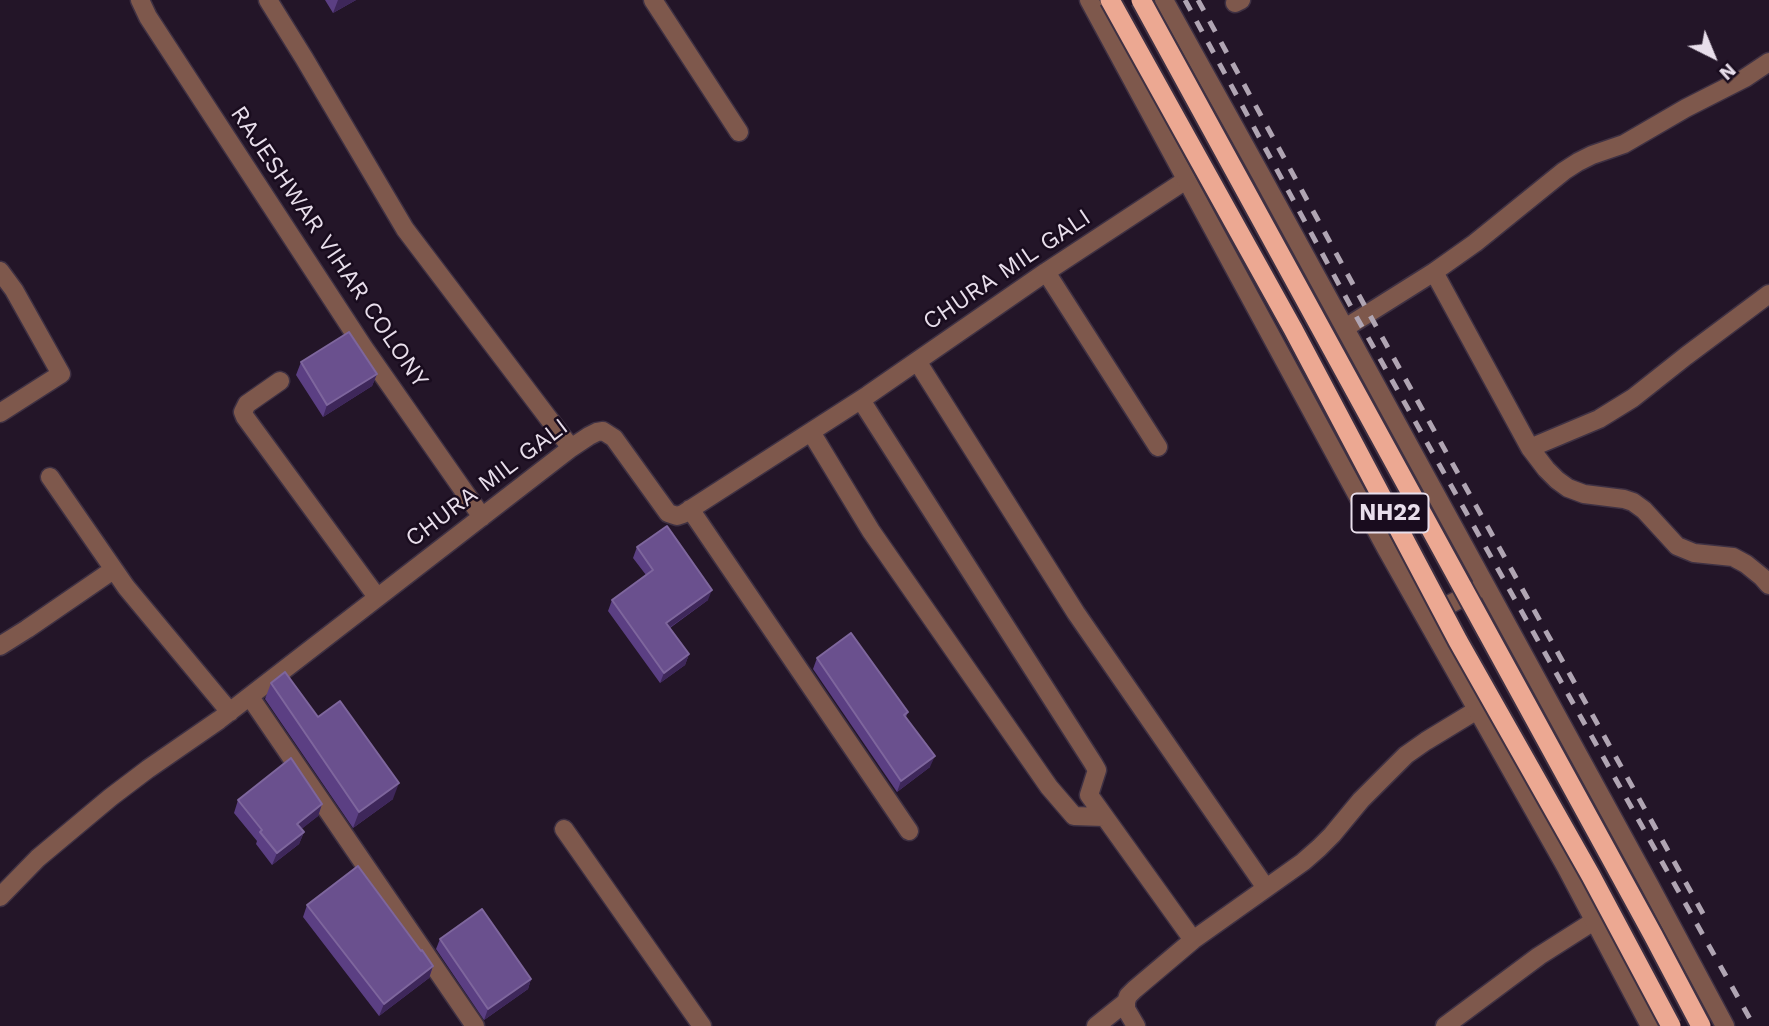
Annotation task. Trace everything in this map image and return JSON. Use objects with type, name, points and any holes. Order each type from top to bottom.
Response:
[{"type":"highway","name":"NH22","points":[[1110,0],[1286,317],[1458,641],[1591,876],[1671,1026]]},
{"type":"highway","name":"NH22","points":[[1141,0],[1701,1026]]},
{"type":"street","name":"RAJESHWAR VIHAR COLONY","points":[[141,0],[148,17],[364,348],[482,517]]},
{"type":"street","points":[[268,0],[404,229],[570,448]]},
{"type":"street","points":[[653,0],[739,132]]},
{"type":"street","points":[[1089,0],[1387,550],[1566,867],[1650,1026]]},
{"type":"street","points":[[1164,0],[1725,1026]]},
{"type":"street","points":[[1345,328],[1475,243],[1571,167],[1592,155],[1624,144],[1745,78],[1769,62]]},
{"type":"street","points":[[1156,123],[1216,93]]},
{"type":"street","name":"CHURA MIL GALI","points":[[0,897],[38,858],[96,808],[250,697],[570,448],[597,432],[608,433],[668,513],[677,516],[861,400],[1046,272],[1186,180]]},
{"type":"street","points":[[0,271],[14,290],[61,374],[0,413]]},
{"type":"street","points":[[1046,272],[1158,447]]},
{"type":"street","points":[[1434,272],[1530,448],[1545,469],[1568,488],[1584,494],[1633,502],[1644,510],[1677,546],[1694,553],[1733,557],[1746,564],[1769,585]]},
{"type":"street","points":[[1530,448],[1599,419],[1633,398],[1769,294]]},
{"type":"street","points":[[917,362],[1076,612],[1266,888]]},
{"type":"street","points":[[280,381],[247,404],[243,412],[245,417],[377,597]]},
{"type":"street","points":[[861,400],[1093,763],[1097,770],[1089,795],[1193,940]]},
{"type":"street","points":[[811,432],[871,531],[1049,787],[1074,816],[1104,817]]},
{"type":"street","points":[[50,477],[113,570],[230,712]]},
{"type":"street","points":[[690,509],[909,831]]},
{"type":"street","points":[[0,646],[113,570]]},
{"type":"street","points":[[1425,618],[1486,585]]},
{"type":"street","points":[[250,697],[475,1026]]},
{"type":"street","points":[[1136,1026],[1126,1009],[1128,996],[1135,989],[1193,940],[1303,862],[1332,835],[1361,800],[1406,755],[1477,710]]},
{"type":"street","points":[[564,829],[702,1026]]},
{"type":"street","points":[[1445,1026],[1467,1020],[1539,956],[1594,921]]},
{"type":"street","points":[[1096,1026],[1126,1002]]},
{"type":"building","points":[[349,332],[377,374],[327,405],[301,362]]},
{"type":"building","points":[[667,526],[712,590],[666,623],[689,654],[664,673],[612,600],[653,570],[637,547]]},
{"type":"building","points":[[851,633],[908,712],[904,715],[935,756],[901,781],[817,658]]},
{"type":"building","points":[[285,672],[318,717],[340,701],[399,783],[359,812],[271,683]]},
{"type":"building","points":[[291,758],[322,804],[297,824],[304,832],[277,853],[238,800]]},
{"type":"building","points":[[358,866],[433,966],[384,1004],[307,905]]},
{"type":"building","points":[[482,909],[531,979],[488,1009],[440,939]]},
{"type":"railway","points":[[1185,0],[1356,316],[1754,1026]]},
{"type":"railway","points":[[1198,0],[1706,919]]}]
